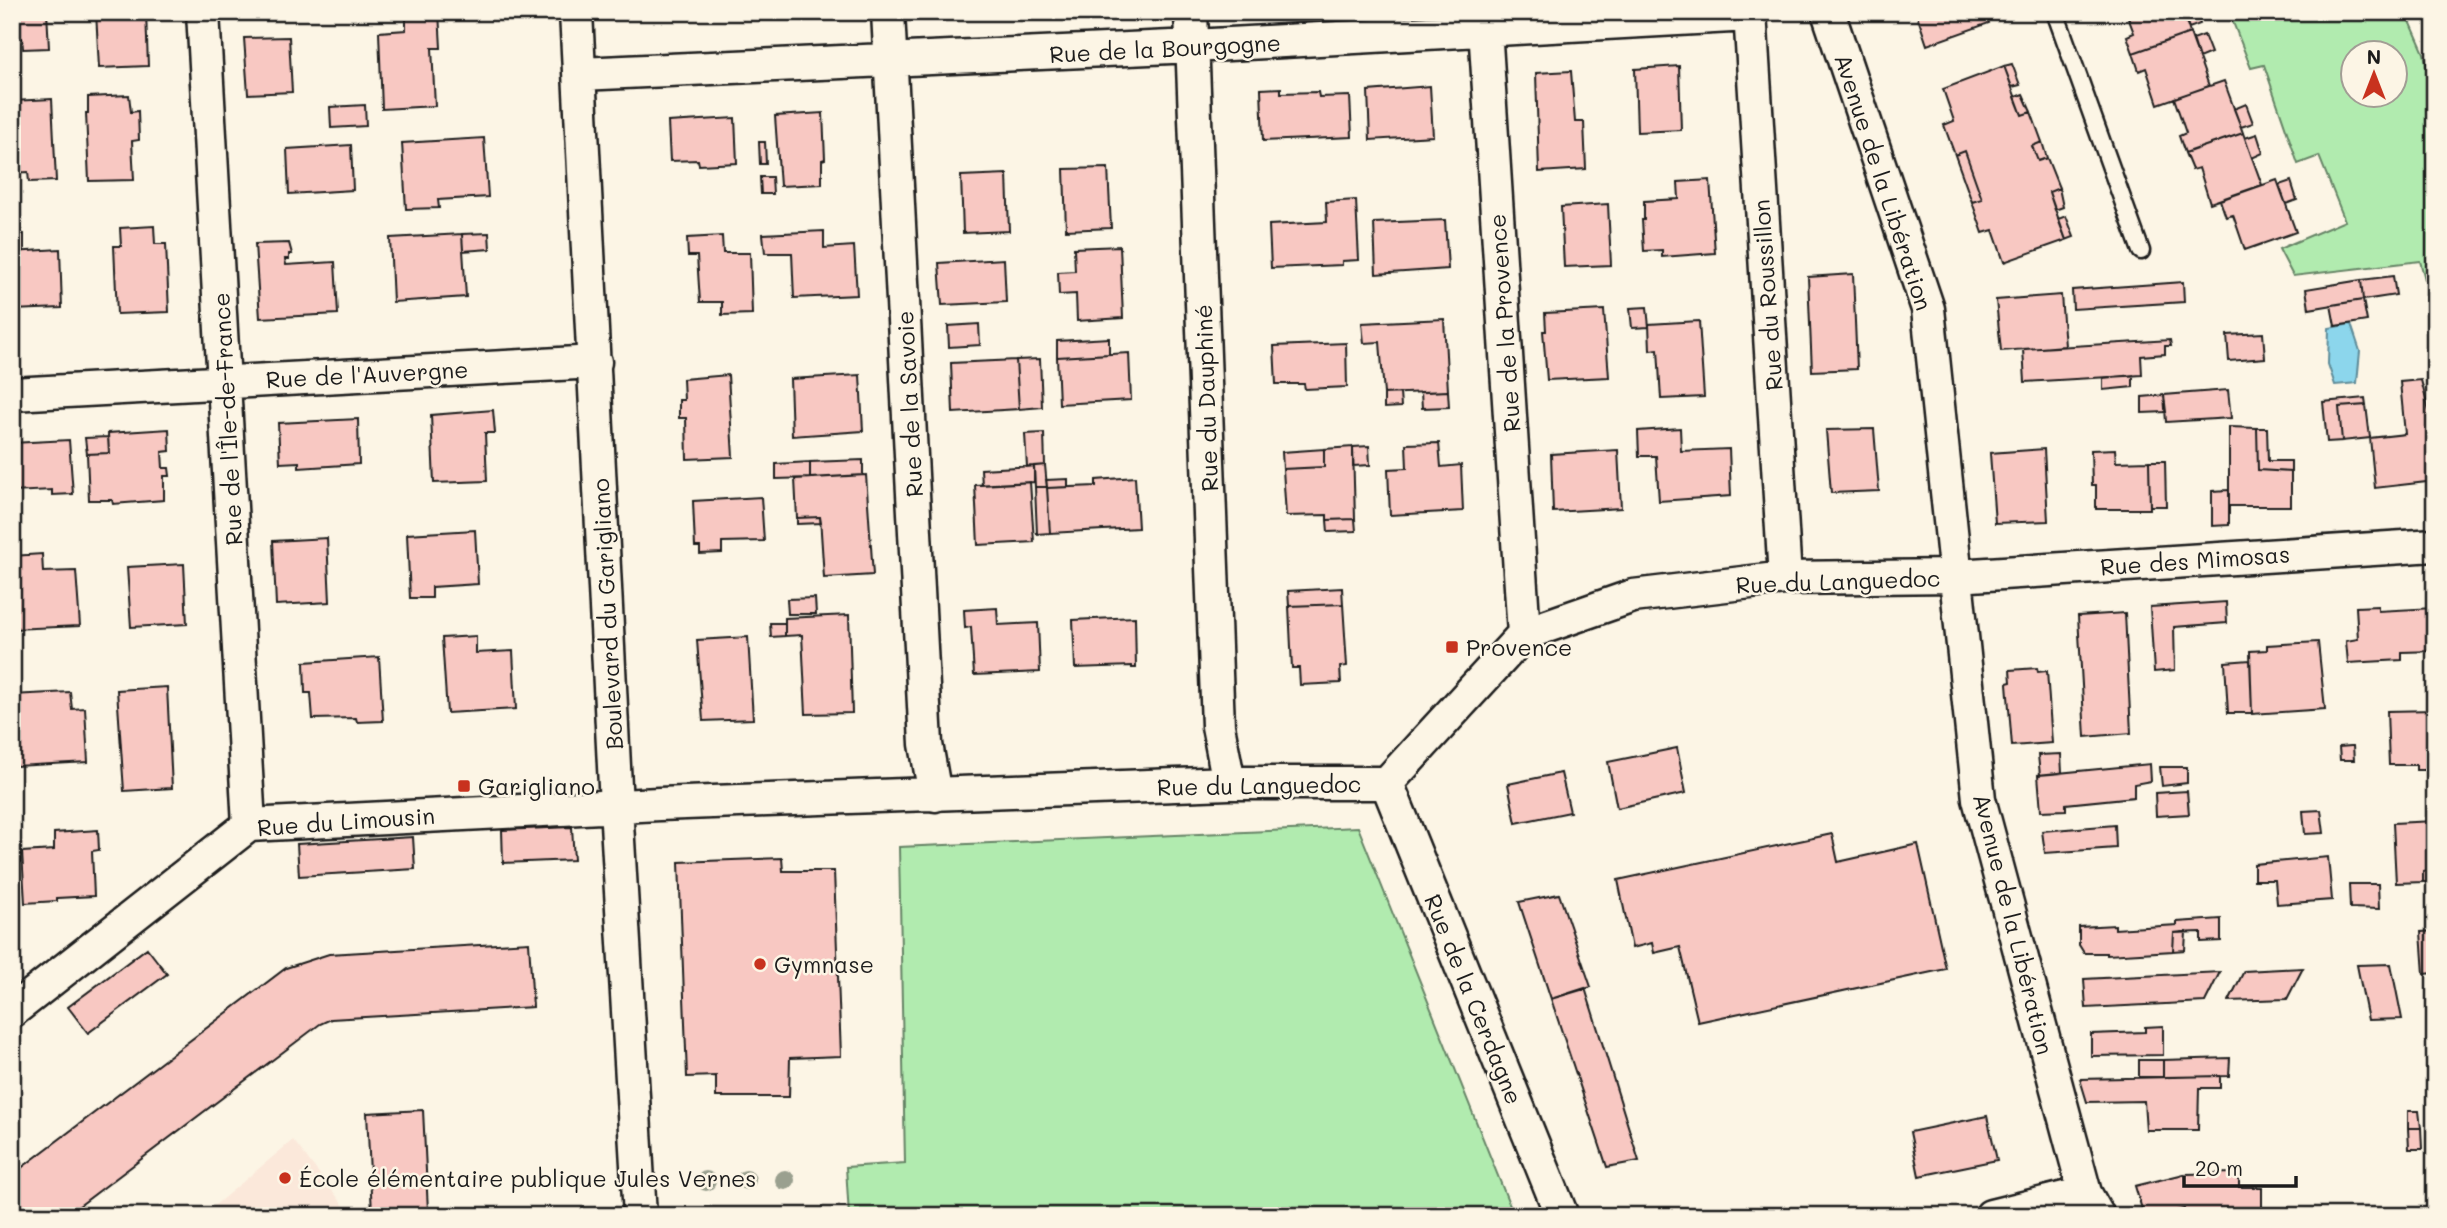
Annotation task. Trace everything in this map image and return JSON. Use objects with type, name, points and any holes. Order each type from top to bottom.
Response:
[{"type":"street","name":"Rue de l'Île-de-France","points":[[203,12],[249,825]]},
{"type":"street","name":"Boulevard du Garigliano","points":[[576,12],[616,806],[640,1216]]},
{"type":"street","name":"Rue de la Savoie","points":[[888,12],[926,744],[935,795]]},
{"type":"street","name":"Rue du Dauphiné","points":[[1191,12],[1218,726],[1229,783]]},
{"type":"street","name":"Avenue de la Libération","points":[[1828,12],[1928,309],[1979,799],[2091,1204]]},
{"type":"street","name":"Rue de la Bourgogne","points":[[580,74],[1193,47],[1484,22],[1750,14]]},
{"type":"street","name":"Rue du Roussillon","points":[[1750,14],[1785,578]]},
{"type":"street","name":"Rue de la Provence","points":[[1484,22],[1524,634]]},
{"type":"street","name":"Rue de l'Auvergne","points":[[12,394],[595,362]]},
{"type":"street","name":"Rue des Mimosas","points":[[1956,576],[2435,545]]},
{"type":"street","name":"Rue du Languedoc","points":[[616,806],[1229,783],[1387,783],[1524,634],[1633,596],[1785,578],[1956,576]]},
{"type":"street","name":"Rue de la Cerdagne","points":[[1387,783],[1562,1216]]},
{"type":"street","name":"Rue du Limousin","points":[[12,1011],[249,825],[616,806]]},
{"type":"street","points":[[1991,1216],[2091,1204]]},
{"type":"lane","points":[[2055,12],[2141,251]]},
{"type":"shaded area","name":"École élémentaire publique Jules Vernes","points":[[293,1140],[352,1216],[202,1216]]},
{"type":"green space","points":[[2229,12],[2406,12],[2424,53],[2435,104],[2435,281],[2426,283],[2420,261],[2293,276],[2279,249],[2345,221],[2319,156],[2298,164],[2264,65],[2251,68]]},
{"type":"green space","points":[[1358,827],[1514,1216],[849,1216],[846,1167],[905,1163],[899,847]]},
{"type":"water","points":[[2351,324],[2360,351],[2357,383],[2335,385],[2328,364],[2329,328]]},
{"type":"building","points":[[12,12],[47,12],[49,48],[23,49],[22,38],[12,38]]},
{"type":"building","points":[[96,12],[146,12],[148,66],[99,68]]},
{"type":"building","points":[[439,12],[441,48],[432,48],[435,106],[382,109],[379,32],[406,30],[406,14]]},
{"type":"building","points":[[1916,12],[1985,12],[1989,23],[1927,45]]},
{"type":"building","points":[[2126,12],[2183,12],[2190,33],[2133,53],[2127,36],[2134,33]]},
{"type":"building","points":[[2183,12],[2196,12],[2200,24],[2189,28]]},
{"type":"building","points":[[2190,33],[2209,86],[2158,104],[2146,68],[2139,71],[2133,53]]},
{"type":"building","points":[[2204,35],[2211,53],[2199,58],[2193,39]]},
{"type":"building","points":[[289,37],[292,92],[248,94],[244,38]]},
{"type":"building","points":[[2012,64],[2020,85],[2012,87],[2004,66]]},
{"type":"building","points":[[1679,66],[1681,130],[1637,132],[1635,69]]},
{"type":"building","points":[[2004,66],[2022,115],[2031,112],[2042,142],[2032,146],[2038,161],[2047,158],[2059,188],[2049,192],[2066,240],[2004,262],[1993,230],[1983,233],[1972,202],[1982,199],[1965,151],[1955,155],[1944,125],[1954,121],[1943,89]]},
{"type":"building","points":[[1571,71],[1575,122],[1584,122],[1586,169],[1539,172],[1536,73]]},
{"type":"building","points":[[2224,81],[2243,133],[2185,153],[2179,136],[2186,133],[2174,98]]},
{"type":"building","points":[[1430,86],[1433,136],[1370,140],[1368,91]]},
{"type":"building","points":[[1281,88],[1281,93],[1318,92],[1319,97],[1350,96],[1352,137],[1263,141],[1261,89]]},
{"type":"building","points":[[2023,94],[2031,112],[2022,115],[2015,97]]},
{"type":"building","points":[[129,95],[131,112],[138,111],[139,140],[132,141],[134,180],[89,181],[86,113],[88,97]]},
{"type":"building","points":[[52,99],[56,181],[29,182],[28,172],[12,173],[12,101]]},
{"type":"building","points":[[2246,104],[2253,123],[2241,127],[2234,109]]},
{"type":"building","points":[[365,105],[366,126],[331,128],[330,107]]},
{"type":"building","points":[[823,113],[825,159],[822,160],[822,184],[780,186],[775,116]]},
{"type":"building","points":[[735,118],[737,163],[699,165],[698,160],[670,161],[668,122]]},
{"type":"building","points":[[2243,133],[2262,185],[2210,203],[2199,168],[2192,170],[2185,153]]},
{"type":"building","points":[[2257,134],[2263,153],[2252,158],[2245,138]]},
{"type":"building","points":[[484,138],[488,197],[438,200],[439,208],[406,209],[402,143]]},
{"type":"building","points":[[759,142],[765,142],[766,164],[760,164]]},
{"type":"building","points":[[2042,142],[2047,158],[2038,161],[2032,146]]},
{"type":"building","points":[[351,145],[353,190],[289,194],[287,149]]},
{"type":"building","points":[[1965,151],[1982,199],[1972,202],[1955,155]]},
{"type":"building","points":[[1108,168],[1111,228],[1066,230],[1064,169]]},
{"type":"building","points":[[1007,174],[1009,231],[963,233],[961,176]]},
{"type":"building","points":[[760,177],[772,177],[773,194],[761,194]]},
{"type":"building","points":[[1710,180],[1715,253],[1662,257],[1662,250],[1644,251],[1644,201],[1679,199],[1678,182]]},
{"type":"building","points":[[2277,180],[2296,232],[2245,250],[2233,215],[2226,217],[2220,200]]},
{"type":"building","points":[[2291,181],[2297,200],[2286,204],[2279,185]]},
{"type":"building","points":[[2059,188],[2063,207],[2055,210],[2049,192]]},
{"type":"building","points":[[1356,200],[1359,260],[1342,261],[1342,265],[1271,268],[1269,225],[1327,222],[1326,202]]},
{"type":"building","points":[[1608,204],[1611,265],[1564,267],[1561,207]]},
{"type":"building","points":[[2066,216],[2074,237],[2066,240],[2058,219]]},
{"type":"building","points":[[1445,220],[1448,269],[1376,274],[1374,223]]},
{"type":"building","points":[[154,226],[155,244],[166,244],[169,312],[117,314],[114,246],[121,246],[120,228]]},
{"type":"building","points":[[824,231],[824,248],[854,246],[857,295],[794,298],[792,253],[765,253],[763,234]]},
{"type":"building","points":[[489,233],[490,249],[463,251],[462,234]]},
{"type":"building","points":[[24,234],[24,251],[12,252],[12,235]]},
{"type":"building","points":[[462,234],[466,297],[393,302],[390,238]]},
{"type":"building","points":[[722,236],[723,253],[750,253],[752,314],[722,315],[722,302],[700,302],[697,256],[688,256],[687,238]]},
{"type":"building","points":[[289,243],[292,254],[289,254],[289,259],[285,259],[286,265],[335,262],[338,314],[260,318],[255,244]]},
{"type":"building","points":[[1120,246],[1123,318],[1077,321],[1076,294],[1059,295],[1058,272],[1075,271],[1074,248]]},
{"type":"building","points":[[60,249],[62,308],[12,310],[12,252]]},
{"type":"building","points":[[1004,259],[1006,302],[942,305],[939,263]]},
{"type":"building","points":[[1853,274],[1857,369],[1812,371],[1808,277]]},
{"type":"building","points":[[2393,276],[2396,295],[2363,300],[2361,280]]},
{"type":"building","points":[[2361,280],[2363,300],[2309,309],[2306,289]]},
{"type":"building","points":[[2183,282],[2184,302],[2073,309],[2072,290]]},
{"type":"building","points":[[2061,295],[2065,346],[2001,351],[1996,300]]},
{"type":"building","points":[[2363,300],[2367,321],[2335,326],[2331,305]]},
{"type":"building","points":[[1647,307],[1649,327],[1632,328],[1630,308]]},
{"type":"building","points":[[1604,310],[1609,377],[1547,380],[1543,331],[1546,331],[1545,313]]},
{"type":"building","points":[[1444,319],[1448,391],[1384,394],[1380,342],[1364,343],[1362,323]]},
{"type":"building","points":[[1699,321],[1704,397],[1661,399],[1658,349],[1650,350],[1649,324]]},
{"type":"building","points":[[979,324],[980,345],[949,347],[948,326]]},
{"type":"building","points":[[2263,333],[2265,358],[2229,361],[2227,335]]},
{"type":"building","points":[[1109,338],[1109,354],[1057,357],[1057,341]]},
{"type":"building","points":[[2170,340],[2171,346],[2165,346],[2165,354],[2141,356],[2142,375],[2025,382],[2023,349]]},
{"type":"building","points":[[1346,343],[1347,387],[1305,389],[1304,384],[1276,384],[1274,346]]},
{"type":"building","points":[[1129,353],[1131,400],[1059,404],[1057,357]]},
{"type":"building","points":[[1040,359],[1042,407],[1019,409],[1016,360]]},
{"type":"building","points":[[1016,360],[1019,409],[953,413],[951,363]]},
{"type":"building","points":[[728,375],[733,457],[687,459],[686,418],[679,418],[679,400],[684,400],[683,379]]},
{"type":"building","points":[[860,375],[863,431],[792,436],[790,379]]},
{"type":"building","points":[[2133,375],[2133,387],[2103,390],[2103,378]]},
{"type":"building","points":[[2421,380],[2434,431],[2435,481],[2375,488],[2370,438],[2405,434],[2400,382]]},
{"type":"building","points":[[2228,390],[2231,418],[2166,422],[2164,395]]},
{"type":"building","points":[[1448,391],[1449,407],[1422,408],[1421,392]]},
{"type":"building","points":[[1400,393],[1401,407],[1384,408],[1384,394]]},
{"type":"building","points":[[2164,395],[2166,412],[2142,413],[2142,397]]},
{"type":"building","points":[[2365,398],[2366,405],[2339,407],[2342,441],[2327,442],[2323,402]]},
{"type":"building","points":[[2366,405],[2370,438],[2342,441],[2339,407]]},
{"type":"building","points":[[493,410],[495,433],[485,433],[487,481],[434,483],[431,415]]},
{"type":"building","points":[[358,419],[359,464],[299,468],[299,462],[280,463],[278,423]]},
{"type":"building","points":[[2229,427],[2257,428],[2258,470],[2291,472],[2291,506],[2229,506]]},
{"type":"building","points":[[1680,428],[1681,451],[1729,449],[1731,496],[1659,501],[1656,456],[1639,456],[1638,431]]},
{"type":"building","points":[[2257,428],[2267,428],[2268,461],[2291,461],[2291,472],[2258,470]]},
{"type":"building","points":[[169,429],[170,451],[162,452],[163,468],[169,468],[170,476],[164,476],[164,500],[113,504],[112,500],[89,500],[87,454],[109,453],[108,433]]},
{"type":"building","points":[[1874,429],[1879,491],[1831,493],[1826,430]]},
{"type":"building","points":[[1044,433],[1045,465],[1027,467],[1025,434]]},
{"type":"building","points":[[108,437],[109,453],[87,454],[85,438]]},
{"type":"building","points":[[69,440],[73,494],[52,495],[52,490],[12,492],[12,443]]},
{"type":"building","points":[[1439,443],[1441,467],[1461,465],[1463,511],[1390,515],[1388,469],[1407,468],[1406,444]]},
{"type":"building","points":[[1369,446],[1370,465],[1353,466],[1353,447]]},
{"type":"building","points":[[1353,447],[1355,519],[1327,520],[1327,515],[1286,516],[1283,469],[1324,467],[1324,449]]},
{"type":"building","points":[[1324,449],[1324,467],[1283,469],[1282,452]]},
{"type":"building","points":[[2044,449],[2048,521],[1995,523],[1990,453]]},
{"type":"building","points":[[2115,449],[2116,462],[2149,461],[2150,509],[2096,509],[2091,450]]},
{"type":"building","points":[[1618,450],[1621,508],[1553,512],[1551,454]]},
{"type":"building","points":[[863,460],[863,475],[810,478],[810,462]]},
{"type":"building","points":[[2149,461],[2165,461],[2166,506],[2150,506]]},
{"type":"building","points":[[810,462],[810,478],[776,479],[776,464]]},
{"type":"building","points":[[1045,465],[1047,487],[1035,487],[1034,466]]},
{"type":"building","points":[[1034,466],[1034,482],[982,485],[981,469]]},
{"type":"building","points":[[866,475],[873,575],[824,578],[820,517],[797,518],[795,479]]},
{"type":"building","points":[[1135,477],[1138,528],[1050,533],[1047,488],[1096,486],[1096,480]]},
{"type":"building","points":[[1068,479],[1068,487],[1047,488],[1046,480]]},
{"type":"building","points":[[1030,482],[1034,542],[978,545],[975,485]]},
{"type":"building","points":[[1035,487],[1047,487],[1050,533],[1037,534]]},
{"type":"building","points":[[2229,490],[2229,525],[2212,526],[2212,491]]},
{"type":"building","points":[[761,497],[764,541],[722,542],[722,553],[700,554],[700,547],[695,547],[693,501]]},
{"type":"building","points":[[820,517],[821,523],[797,524],[797,518]]},
{"type":"building","points":[[1355,519],[1356,531],[1328,532],[1327,520]]},
{"type":"building","points":[[475,530],[478,584],[432,587],[432,598],[410,598],[407,534]]},
{"type":"building","points":[[327,538],[330,602],[276,605],[273,541]]},
{"type":"building","points":[[42,554],[43,572],[76,571],[80,626],[12,629],[12,556]]},
{"type":"building","points":[[184,564],[187,624],[131,627],[127,567]]},
{"type":"building","points":[[1342,588],[1343,604],[1289,606],[1288,591]]},
{"type":"building","points":[[815,598],[816,614],[788,614],[787,599]]},
{"type":"building","points":[[2226,602],[2227,623],[2174,627],[2175,670],[2154,672],[2150,607]]},
{"type":"building","points":[[1343,604],[1347,666],[1340,667],[1341,683],[1300,685],[1299,668],[1292,668],[1289,606]]},
{"type":"building","points":[[2378,606],[2378,611],[2434,608],[2435,651],[2402,652],[2402,660],[2348,663],[2346,641],[2358,639],[2356,607]]},
{"type":"building","points":[[997,608],[998,625],[1038,623],[1040,672],[974,675],[971,627],[965,628],[964,610]]},
{"type":"building","points":[[2125,613],[2131,733],[2085,737],[2078,616]]},
{"type":"building","points":[[849,615],[852,713],[806,714],[802,635],[785,636],[785,618]]},
{"type":"building","points":[[1135,617],[1136,668],[1075,668],[1073,620]]},
{"type":"building","points":[[770,623],[785,623],[785,636],[771,637]]},
{"type":"building","points":[[476,636],[476,653],[513,651],[516,709],[447,713],[442,638]]},
{"type":"building","points":[[748,637],[753,719],[703,721],[697,640]]},
{"type":"building","points":[[2318,642],[2325,709],[2252,714],[2250,651],[2267,650],[2267,645]]},
{"type":"building","points":[[379,657],[383,721],[357,722],[356,718],[313,719],[311,693],[305,693],[304,662]]},
{"type":"building","points":[[2250,660],[2252,713],[2228,713],[2225,662]]},
{"type":"building","points":[[2037,668],[2038,672],[2047,671],[2052,743],[2012,746],[2007,683],[2011,682],[2010,670]]},
{"type":"building","points":[[167,687],[172,788],[124,791],[117,690]]},
{"type":"building","points":[[70,692],[72,709],[85,708],[88,762],[16,766],[12,695]]},
{"type":"building","points":[[2435,710],[2434,770],[2416,770],[2416,765],[2389,765],[2387,711]]},
{"type":"building","points":[[2353,746],[2354,760],[2340,760],[2339,747]]},
{"type":"building","points":[[1677,748],[1686,793],[1617,808],[1608,762]]},
{"type":"building","points":[[2061,754],[2062,773],[2040,775],[2038,755]]},
{"type":"building","points":[[2150,764],[2151,781],[2134,784],[2134,797],[2066,804],[2066,810],[2041,811],[2038,775]]},
{"type":"building","points":[[2160,767],[2187,767],[2187,783],[2162,786]]},
{"type":"building","points":[[1561,773],[1570,812],[1516,823],[1508,784]]},
{"type":"building","points":[[2187,791],[2189,814],[2156,816],[2155,793]]},
{"type":"building","points":[[2321,810],[2324,833],[2305,834],[2303,811]]},
{"type":"building","points":[[2435,821],[2435,870],[2423,871],[2423,882],[2396,883],[2393,823]]},
{"type":"building","points":[[2115,825],[2116,848],[2045,853],[2042,831]]},
{"type":"building","points":[[572,827],[574,860],[503,863],[502,830]]},
{"type":"building","points":[[98,830],[99,850],[92,851],[94,896],[25,903],[22,852],[54,850],[54,833]]},
{"type":"building","points":[[1832,834],[1838,862],[1918,844],[1946,969],[1698,1022],[1680,947],[1654,953],[1652,943],[1632,948],[1618,880]]},
{"type":"building","points":[[413,837],[415,869],[299,876],[297,844]]},
{"type":"building","points":[[2328,857],[2332,900],[2277,904],[2275,880],[2254,880],[2254,864]]},
{"type":"building","name":"Gymnase","points":[[782,858],[783,871],[834,871],[841,1056],[790,1058],[789,1097],[716,1097],[716,1076],[687,1077],[679,862]]},
{"type":"building","points":[[2435,870],[2435,882],[2423,882],[2423,871]]},
{"type":"building","points":[[2349,884],[2378,884],[2379,909],[2350,908]]},
{"type":"building","points":[[1559,894],[1591,987],[1551,999],[1519,902]]},
{"type":"building","points":[[2221,919],[2221,941],[2201,942],[2201,932],[2174,933],[2173,951],[2107,955],[2084,953],[2079,945],[2079,927],[2115,925],[2115,929]]},
{"type":"building","points":[[2435,931],[2435,973],[2424,974],[2421,932]]},
{"type":"building","points":[[2186,932],[2185,950],[2173,951],[2174,933]]},
{"type":"building","points":[[529,942],[533,1007],[331,1019],[320,1024],[66,1216],[12,1216],[12,1175],[286,968],[329,954]]},
{"type":"building","points":[[147,948],[167,974],[88,1033],[68,1007]]},
{"type":"building","points":[[2391,964],[2402,1019],[2368,1020],[2357,965]]},
{"type":"building","points":[[2303,968],[2287,999],[2229,1001],[2244,971]]},
{"type":"building","points":[[2220,972],[2205,1002],[2086,1008],[2084,979]]},
{"type":"building","points":[[1585,988],[1639,1161],[1607,1167],[1551,999]]},
{"type":"building","points":[[2163,1026],[2163,1055],[2091,1056],[2091,1034],[2145,1032],[2145,1027]]},
{"type":"building","points":[[2429,1042],[2435,1042],[2435,1104],[2434,1104]]},
{"type":"building","points":[[2230,1058],[2229,1076],[2163,1077],[2163,1060]]},
{"type":"building","points":[[2139,1060],[2163,1060],[2163,1077],[2139,1077]]},
{"type":"building","points":[[2220,1076],[2220,1088],[2199,1088],[2198,1130],[2146,1130],[2144,1101],[2087,1102],[2080,1079]]},
{"type":"building","points":[[423,1110],[428,1211],[372,1213],[367,1113]]},
{"type":"building","points":[[2408,1111],[2419,1111],[2421,1128],[2408,1128]]},
{"type":"building","points":[[1987,1116],[1997,1160],[1919,1176],[1910,1132]]},
{"type":"building","points":[[2408,1128],[2421,1128],[2422,1149],[2409,1149]]},
{"type":"building","points":[[2239,1173],[2239,1187],[2262,1187],[2262,1210],[2242,1210],[2242,1215],[2238,1216],[2208,1216],[2185,1214],[2184,1209],[2144,1216],[2135,1186],[2184,1174]]},
{"type":"place","name":"Provence","points":[[1452,647]]},
{"type":"place","name":"Garigliano","points":[[464,786]]},
{"type":"place","name":"Gymnase","points":[[760,964]]},
{"type":"place","name":"École élémentaire publique Jules Vernes","points":[[285,1178]]}]
